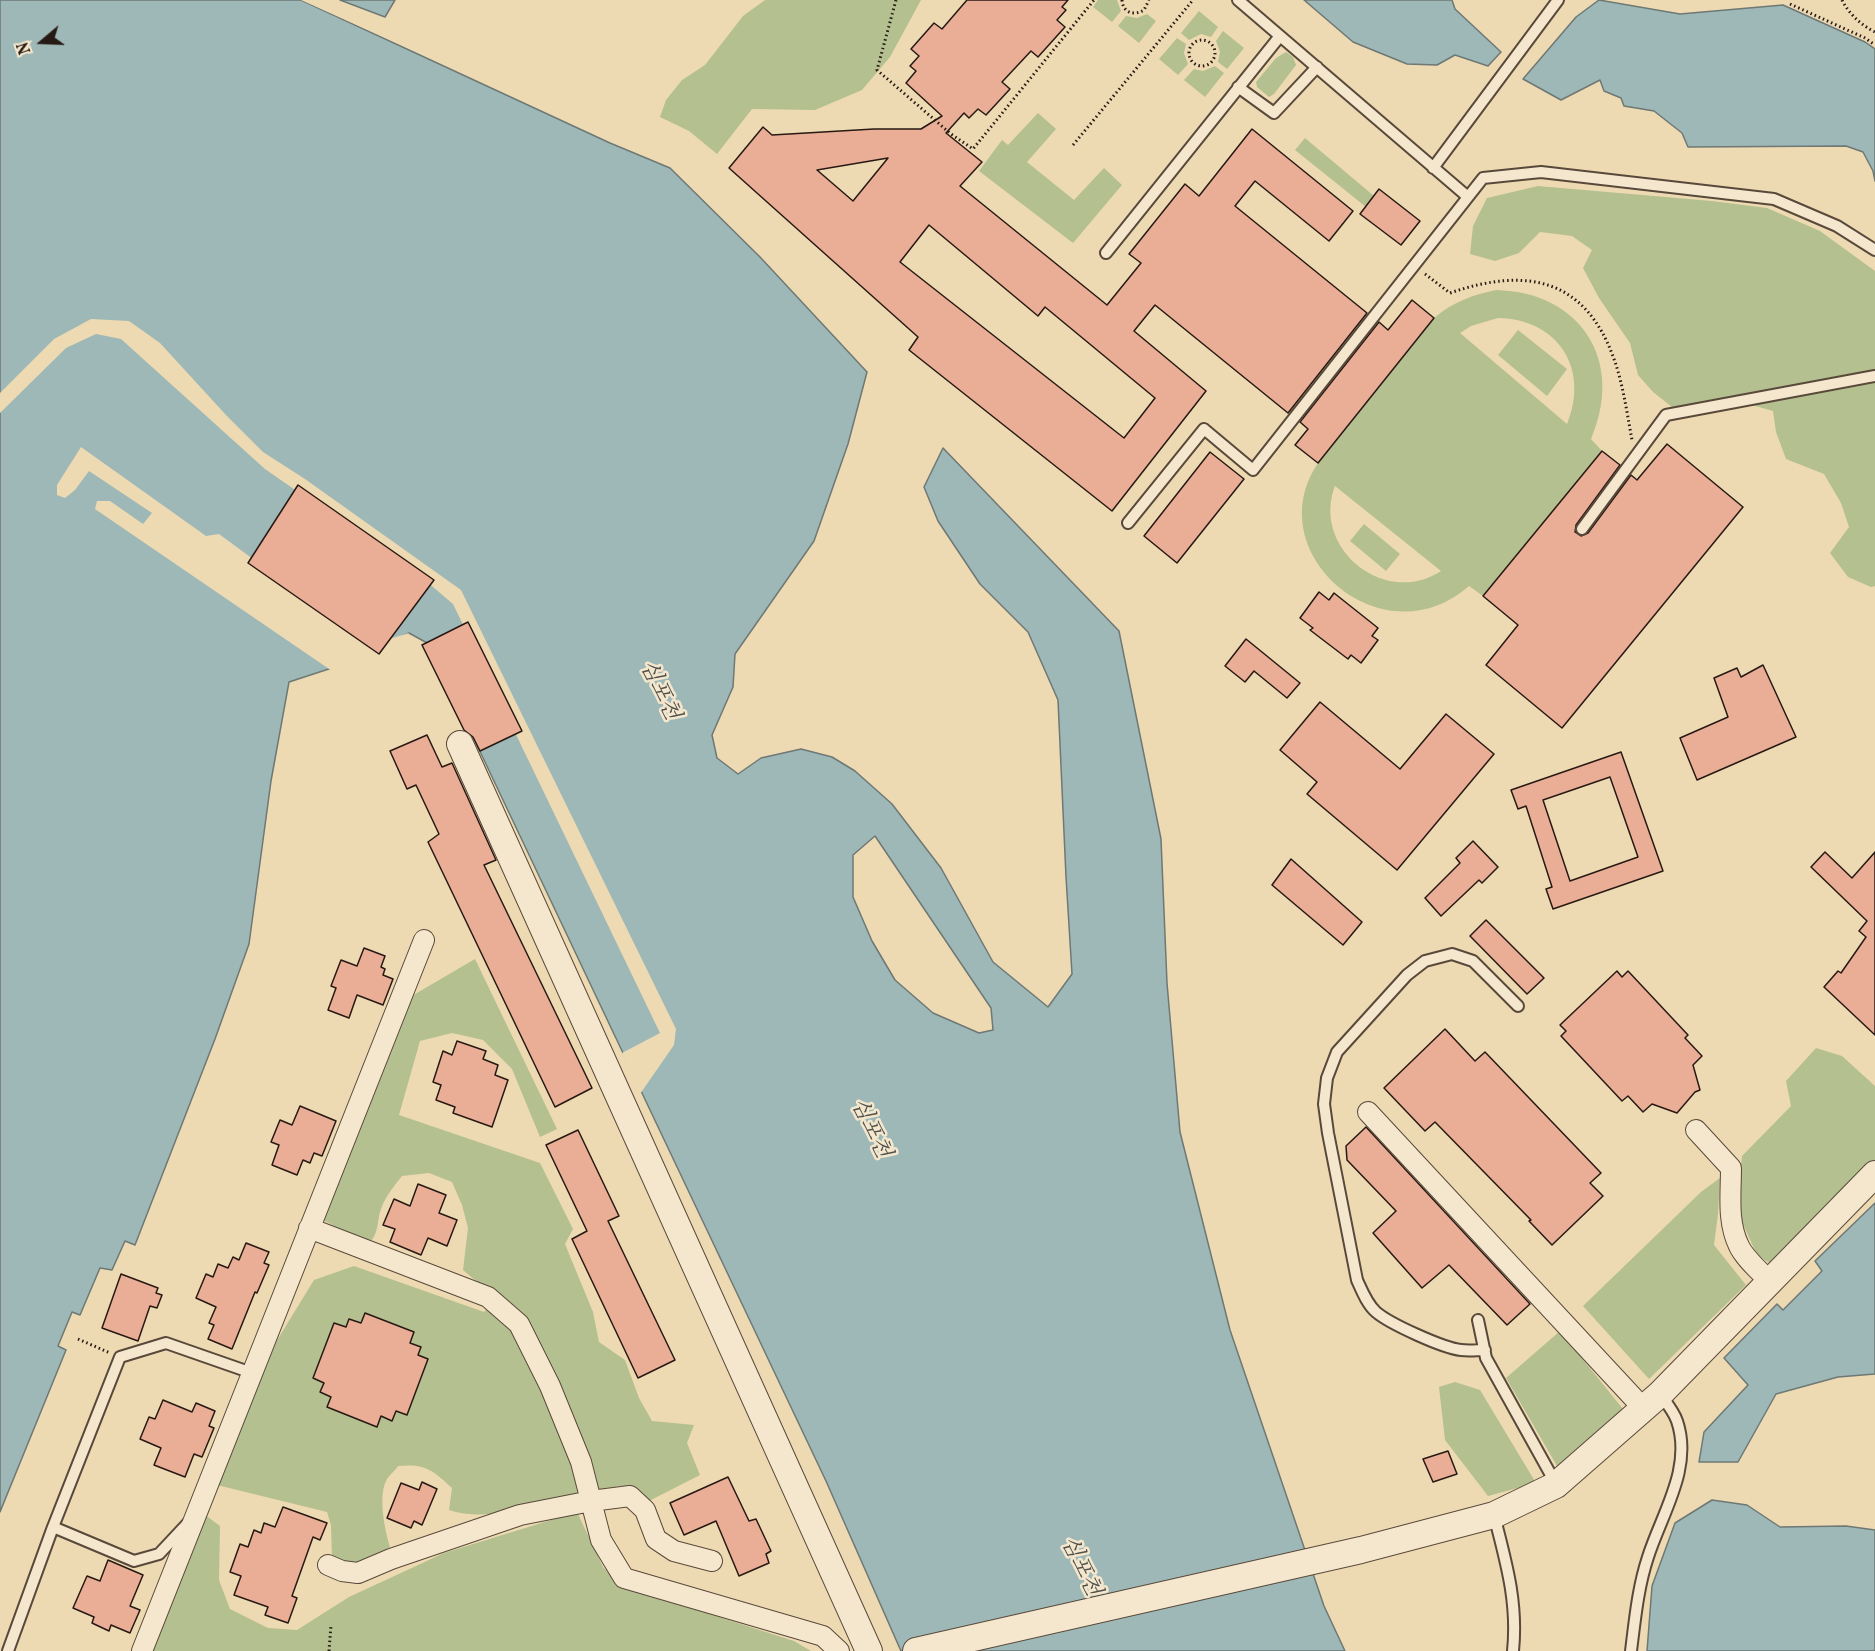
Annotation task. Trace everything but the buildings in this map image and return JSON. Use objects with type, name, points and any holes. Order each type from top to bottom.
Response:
[{"type":"street","points":[[460,744],[869,1651]]},
{"type":"street","points":[[142,1651],[424,940]]},
{"type":"street","points":[[1368,1112],[1652,1401]]},
{"type":"street","points":[[1696,1130],[1731,1168],[1730,1208],[1739,1248],[1770,1282]]},
{"type":"street","points":[[916,1651],[1360,1550],[1494,1515],[1556,1485],[1652,1401],[1875,1174]]},
{"type":"street","points":[[309,1228],[488,1296],[519,1324],[550,1386],[581,1462],[601,1540],[624,1578],[823,1636],[839,1651]]},
{"type":"street","points":[[328,1565],[342,1571],[358,1573],[391,1559],[520,1515],[630,1496],[645,1510],[656,1539],[674,1551],[712,1561]]},
{"type":"lane","points":[[1238,0],[1468,197]]},
{"type":"lane","points":[[1433,168],[1558,0]]},
{"type":"lane","points":[[1106,254],[1280,36]]},
{"type":"lane","points":[[1238,87],[1274,113],[1317,67]]},
{"type":"lane","points":[[1128,523],[1204,429],[1253,470],[1483,178],[1541,172],[1774,199],[1837,226],[1875,250]]},
{"type":"lane","points":[[1582,529],[1666,415],[1875,376]]},
{"type":"lane","points":[[1485,1350],[1461,1350],[1447,1347],[1386,1318],[1377,1312],[1366,1299],[1357,1280],[1324,1104],[1327,1078],[1337,1052],[1407,975],[1425,961],[1452,954],[1473,961],[1518,1006]]},
{"type":"lane","points":[[1478,1320],[1486,1358],[1556,1485]]},
{"type":"lane","points":[[8,1651],[53,1527],[120,1357],[166,1342],[252,1373]]},
{"type":"lane","points":[[1631,1651],[1636,1607],[1648,1557],[1673,1495],[1683,1451],[1677,1419],[1652,1401]]},
{"type":"lane","points":[[53,1527],[134,1561],[159,1554],[196,1513]]},
{"type":"lane","points":[[1494,1515],[1512,1587],[1513,1651]]},
{"type":"path","points":[[896,0],[877,70],[951,134],[974,148],[1094,0]]},
{"type":"path","points":[[1122,0],[1127,11],[1136,14],[1144,10],[1149,0]]},
{"type":"path","points":[[1073,145],[1193,0]]},
{"type":"path","points":[[1842,0],[1859,22],[1875,32]]},
{"type":"path","points":[[1790,4],[1865,38],[1875,45]]},
{"type":"path","points":[[1198,40],[1207,40],[1215,50],[1214,59],[1207,65],[1198,66],[1189,58],[1189,48],[1198,40]]},
{"type":"path","points":[[1414,266],[1450,292],[1500,280],[1526,279],[1551,285],[1567,293],[1589,313],[1604,334],[1615,360],[1636,456]]},
{"type":"path","points":[[78,1339],[120,1357]]},
{"type":"path","points":[[329,1651],[331,1625]]},
{"type":"green space","points":[[765,0],[921,0],[890,57],[862,90],[815,110],[752,109],[717,154],[689,131],[660,117],[666,100],[682,80],[705,65],[743,16]]},
{"type":"green space","points":[[1098,0],[1117,0],[1121,11],[1112,22],[1093,7]]},
{"type":"green space","points":[[1199,11],[1218,27],[1211,37],[1201,34],[1189,40],[1181,33]]},
{"type":"green space","points":[[1147,14],[1156,21],[1139,43],[1118,26],[1126,16],[1137,18]]},
{"type":"green space","points":[[1223,31],[1244,48],[1227,69],[1218,62],[1220,52],[1216,41]]},
{"type":"green space","points":[[1177,38],[1186,44],[1184,53],[1188,64],[1178,75],[1159,59]]},
{"type":"green space","points":[[1286,52],[1293,57],[1296,65],[1274,94],[1269,97],[1257,87],[1256,82],[1276,58]]},
{"type":"green space","points":[[1215,66],[1224,73],[1205,97],[1184,80],[1194,69],[1203,71]]},
{"type":"green space","points":[[1038,113],[1056,129],[1027,162],[1074,200],[1104,168],[1122,185],[1073,243],[979,171],[1002,140],[1008,145]]},
{"type":"green space","points":[[1305,138],[1374,196],[1366,207],[1295,150]]},
{"type":"green space","points":[[1538,186],[1767,208],[1820,231],[1875,271],[1875,586],[1871,587],[1848,577],[1830,553],[1849,527],[1841,503],[1824,474],[1786,459],[1776,432],[1773,411],[1734,400],[1682,415],[1653,392],[1638,375],[1630,343],[1599,298],[1583,268],[1592,250],[1572,236],[1540,232],[1519,253],[1495,261],[1470,254],[1473,226],[1487,198]]},
{"type":"green space","points":[[1496,290],[1526,294],[1551,303],[1572,317],[1588,336],[1598,358],[1602,383],[1600,410],[1591,439],[1602,451],[1483,596],[1469,586],[1435,606],[1401,612],[1367,604],[1338,587],[1316,562],[1304,531],[1303,497],[1318,463],[1434,318],[1456,303]],"holes":[[[1498,318],[1537,327],[1552,337],[1564,351],[1571,367],[1574,384],[1573,404],[1567,424],[1460,333],[1471,326]],[[1335,486],[1441,571],[1419,581],[1397,582],[1377,577],[1358,566],[1343,550],[1334,531],[1330,509]]]},
{"type":"green space","points":[[1518,330],[1567,369],[1547,396],[1498,355]]},
{"type":"green space","points":[[1364,524],[1400,554],[1386,571],[1350,541]]},
{"type":"green space","points":[[475,959],[557,1129],[540,1137],[512,1069],[483,1040],[452,1033],[420,1041],[399,1115],[540,1163],[573,1229],[565,1244],[593,1312],[599,1342],[625,1360],[639,1398],[652,1421],[694,1425],[687,1443],[700,1475],[649,1501],[632,1489],[621,1486],[516,1511],[480,1514],[449,1510],[452,1488],[440,1477],[422,1467],[398,1466],[387,1479],[382,1505],[390,1547],[367,1561],[345,1564],[332,1558],[331,1525],[327,1512],[217,1485],[276,1342],[314,1280],[354,1266],[484,1312],[500,1295],[476,1281],[463,1270],[468,1228],[462,1205],[452,1182],[429,1173],[402,1176],[383,1205],[372,1240],[355,1237],[323,1220],[410,997]]},
{"type":"green space","points":[[1816,1048],[1842,1056],[1875,1086],[1875,1160],[1771,1264],[1757,1255],[1737,1211],[1742,1156],[1791,1106],[1786,1081]]},
{"type":"green space","points":[[1720,1178],[1714,1245],[1746,1285],[1649,1379],[1583,1306],[1701,1192]]},
{"type":"green space","points":[[1560,1331],[1623,1409],[1557,1466],[1506,1378]]},
{"type":"green space","points":[[1455,1382],[1480,1390],[1536,1483],[1488,1496],[1445,1440],[1439,1387]]},
{"type":"green space","points":[[577,1512],[603,1567],[622,1586],[794,1641],[811,1651],[152,1651],[204,1514],[220,1526],[219,1580],[230,1609],[268,1628],[297,1630],[349,1597],[444,1553]]},
{"type":"water","name":"심포천","points":[[0,0],[301,0],[610,143],[670,168],[760,257],[867,372],[848,444],[814,541],[735,654],[733,687],[712,735],[717,758],[738,774],[761,758],[801,749],[832,757],[855,771],[892,804],[941,868],[993,962],[1048,1007],[1072,974],[1058,700],[1028,632],[980,584],[938,521],[924,487],[943,448],[1119,631],[1161,839],[1167,983],[1180,1132],[1230,1330],[1324,1606],[1345,1651],[901,1651],[826,1481],[429,644],[409,633],[344,664],[289,682],[271,781],[249,944],[215,1039],[135,1245],[125,1241],[112,1270],[100,1268],[80,1315],[72,1312],[58,1346],[66,1350],[0,1512]],"holes":[[[875,836],[991,1008],[993,1030],[979,1033],[933,1013],[895,980],[872,941],[853,897],[853,855]]]},
{"type":"water","points":[[340,0],[395,0],[385,17]]},
{"type":"water","points":[[1304,0],[1452,0],[1455,9],[1501,52],[1488,66],[1455,55],[1437,65],[1407,64],[1353,42]]},
{"type":"water","points":[[1599,0],[1680,14],[1783,5],[1865,42],[1875,49],[1875,181],[1873,171],[1863,152],[1846,146],[1688,147],[1682,133],[1654,111],[1624,106],[1621,98],[1604,91],[1600,80],[1561,100],[1523,79],[1576,17]]},
{"type":"water","points":[[1875,1203],[1875,1374],[1838,1377],[1776,1394],[1738,1462],[1699,1462],[1704,1432],[1748,1385],[1724,1358],[1777,1304],[1783,1310],[1822,1271],[1815,1261]]},
{"type":"water","points":[[1712,1500],[1747,1505],[1780,1527],[1846,1526],[1875,1530],[1875,1651],[1647,1651],[1652,1586],[1675,1523]]},
{"type":"pier","points":[[301,0],[308,0],[458,68],[463,73]]},
{"type":"pier","points":[[91,319],[129,321],[160,343],[263,452],[305,479],[461,590],[676,1029],[674,1045],[640,1094],[622,1053],[660,1033],[453,604],[426,581],[265,469],[121,339],[96,334],[66,348],[0,413],[0,393],[54,339]]},
{"type":"pier","points":[[81,447],[206,536],[219,534],[370,645],[409,633],[406,638],[332,671],[95,509],[97,501],[110,501],[143,524],[152,513],[89,471],[75,490],[65,498],[57,495],[57,485]]}]
